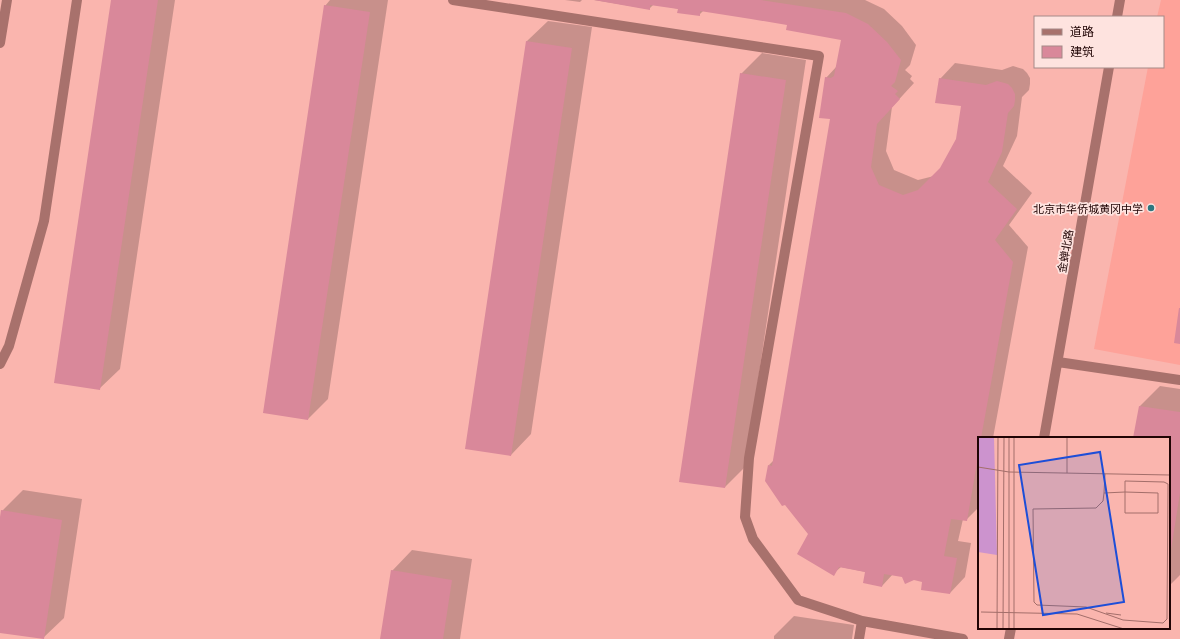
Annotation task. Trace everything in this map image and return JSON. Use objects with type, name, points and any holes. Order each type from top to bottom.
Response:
[{"type":"street","points":[[0,43],[7,0]]},
{"type":"street","points":[[0,364],[9,346],[44,221],[77,0]]},
{"type":"street","points":[[453,0],[819,56],[749,458],[745,517],[753,539],[798,600],[862,621],[963,639]]},
{"type":"street","points":[[1117,16],[1120,0]]},
{"type":"street","name":"金蝉北路","points":[[1044,437],[1109,68]]},
{"type":"street","points":[[1058,362],[1180,380]]},
{"type":"street","points":[[859,639],[862,621]]},
{"type":"street","points":[[1009,639],[1010,629]]},
{"type":"shaded area","name":"北京市华侨城黄冈中学","points":[[1161,0],[1180,0],[1180,365],[1094,349],[1148,68],[1164,68],[1164,16],[1157,16]]},
{"type":"building","points":[[111,0],[158,0],[100,390],[54,383]]},
{"type":"building","points":[[594,0],[761,0],[846,13],[868,24],[887,42],[901,60],[895,82],[891,86],[898,91],[895,94],[900,99],[877,124],[871,167],[879,185],[903,195],[918,190],[940,168],[956,139],[961,106],[935,103],[939,78],[986,85],[997,81],[1008,84],[1012,88],[1015,94],[1014,106],[1008,113],[1002,152],[988,182],[1017,209],[995,240],[1013,262],[981,437],[978,437],[978,457],[967,521],[951,519],[944,556],[957,558],[950,594],[921,590],[922,582],[914,580],[905,584],[902,577],[884,574],[882,587],[863,583],[865,572],[839,567],[834,576],[797,554],[808,534],[785,505],[782,506],[765,481],[768,465],[772,466],[830,119],[819,118],[825,77],[831,78],[834,76],[841,40],[786,30],[787,25],[751,19],[700,11],[700,16],[677,13],[678,9],[650,5],[650,10]]},
{"type":"building","points":[[324,5],[370,12],[308,420],[263,413]]},
{"type":"building","points":[[526,41],[572,48],[511,456],[465,449]]},
{"type":"building","points":[[740,73],[786,80],[725,488],[679,482]]},
{"type":"building","points":[[1180,308],[1180,344],[1174,343]]},
{"type":"building","points":[[1139,406],[1180,412],[1180,493],[1170,556],[1170,437],[1133,437]]},
{"type":"building","points":[[1,510],[62,520],[44,639],[0,633]]},
{"type":"building","points":[[391,570],[452,580],[443,639],[380,639]]},
{"type":"place","name":"北京市华侨城黄冈中学","points":[[1151,208]]}]
